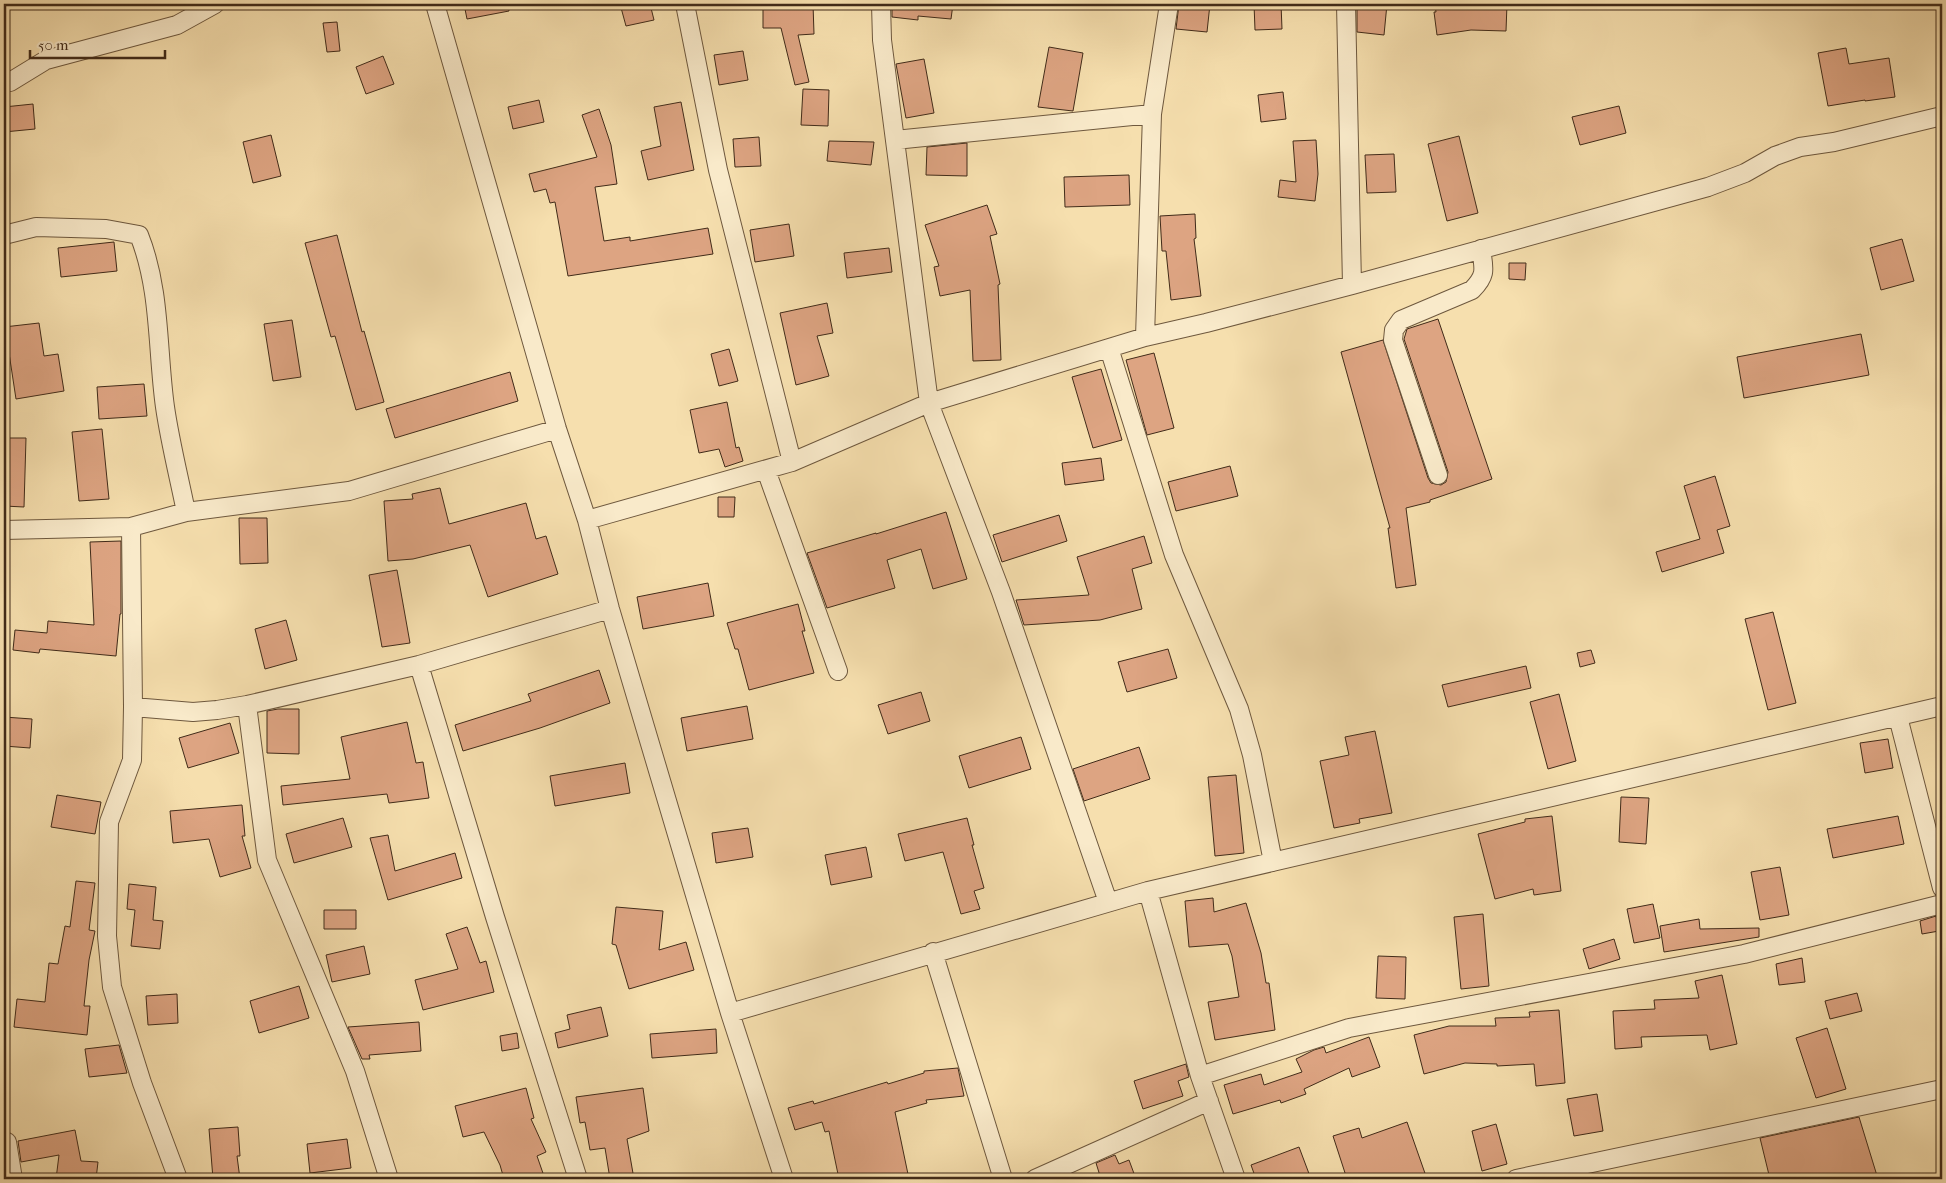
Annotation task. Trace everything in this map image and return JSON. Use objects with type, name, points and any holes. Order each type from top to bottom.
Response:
[{"type":"street","points":[[4,83],[10,82],[46,60],[177,25],[215,4]]},
{"type":"street","points":[[435,4],[558,429],[587,520],[610,609],[730,1013],[784,1179]]},
{"type":"street","points":[[685,4],[718,170],[792,462]]},
{"type":"street","points":[[881,4],[882,40],[929,403],[1001,592],[1108,902]]},
{"type":"street","points":[[1144,337],[1152,114],[1169,4]]},
{"type":"street","points":[[1346,4],[1352,285]]},
{"type":"street","points":[[895,140],[1152,114]]},
{"type":"street","points":[[587,520],[792,462],[929,403],[1144,337],[1352,285],[1708,187],[1745,173],[1775,156],[1800,147],[1834,142],[1942,116]]},
{"type":"street","points":[[4,234],[36,227],[106,229],[139,235],[148,256],[155,296],[165,408],[186,512]]},
{"type":"street","points":[[1438,475],[1394,340],[1394,330],[1401,320],[1472,290],[1481,282],[1485,271],[1481,249]]},
{"type":"street","points":[[1109,348],[1174,554],[1239,710],[1252,755],[1273,862]]},
{"type":"street","points":[[4,530],[131,527],[186,512],[348,490],[558,429]]},
{"type":"street","points":[[766,470],[838,671]]},
{"type":"street","points":[[131,527],[134,707],[132,760],[109,822],[107,936],[112,987],[142,1083],[178,1179]]},
{"type":"street","points":[[134,707],[193,712],[248,705],[419,665],[610,609]]},
{"type":"street","points":[[419,665],[495,917],[578,1179]]},
{"type":"street","points":[[248,705],[267,860],[355,1072],[389,1179]]},
{"type":"street","points":[[730,1013],[933,952],[1148,891],[1942,706]]},
{"type":"street","points":[[1898,717],[1942,888]]},
{"type":"street","points":[[1148,891],[1200,1076],[1236,1179]]},
{"type":"street","points":[[1200,1076],[1349,1028],[1744,954],[1942,904]]},
{"type":"street","points":[[933,952],[1004,1179]]},
{"type":"street","points":[[1516,1179],[1942,1089]]},
{"type":"street","points":[[1035,1179],[1209,1101]]},
{"type":"street","points":[[7,1142],[13,1179]]},
{"type":"building","points":[[464,4],[508,4],[509,11],[467,19]]},
{"type":"building","points":[[620,4],[650,4],[654,20],[626,26]]},
{"type":"building","points":[[763,4],[813,4],[814,34],[798,35],[809,82],[795,85],[781,28],[763,28]]},
{"type":"building","points":[[892,4],[953,4],[951,19],[918,16],[918,20],[892,17]]},
{"type":"building","points":[[1179,4],[1210,4],[1207,32],[1176,29]]},
{"type":"building","points":[[1254,4],[1281,4],[1282,29],[1255,30]]},
{"type":"building","points":[[1357,4],[1387,4],[1384,35],[1357,32]]},
{"type":"building","points":[[1435,4],[1507,4],[1506,31],[1471,30],[1437,35],[1434,12],[1436,12]]},
{"type":"building","points":[[337,22],[340,51],[327,52],[323,23]]},
{"type":"building","points":[[1049,47],[1083,53],[1073,111],[1038,107]]},
{"type":"building","points":[[1846,48],[1849,64],[1889,58],[1895,97],[1828,106],[1818,53]]},
{"type":"building","points":[[743,51],[748,80],[719,85],[714,55]]},
{"type":"building","points":[[383,56],[394,84],[366,94],[356,67]]},
{"type":"building","points":[[924,59],[934,113],[906,118],[896,64]]},
{"type":"building","points":[[803,89],[829,90],[828,126],[801,125]]},
{"type":"building","points":[[1283,92],[1286,119],[1261,122],[1258,95]]},
{"type":"building","points":[[539,100],[544,122],[513,129],[508,107]]},
{"type":"building","points":[[681,102],[694,170],[648,180],[641,151],[661,146],[654,107]]},
{"type":"building","points":[[33,104],[35,129],[4,132],[4,107]]},
{"type":"building","points":[[1619,106],[1626,133],[1580,145],[1572,117]]},
{"type":"building","points":[[599,109],[611,145],[617,184],[595,187],[604,241],[630,237],[630,241],[708,228],[713,254],[568,276],[555,202],[550,203],[546,189],[534,192],[529,174],[597,157],[582,115]]},
{"type":"building","points":[[271,135],[281,176],[253,183],[243,142]]},
{"type":"building","points":[[1459,136],[1478,213],[1447,221],[1428,144]]},
{"type":"building","points":[[759,137],[761,166],[735,167],[733,139]]},
{"type":"building","points":[[1316,140],[1318,174],[1315,201],[1278,197],[1280,180],[1296,182],[1293,141]]},
{"type":"building","points":[[829,141],[874,142],[871,165],[827,161]]},
{"type":"building","points":[[967,143],[967,176],[926,175],[927,147]]},
{"type":"building","points":[[1394,154],[1396,192],[1367,193],[1365,155]]},
{"type":"building","points":[[1129,175],[1130,205],[1065,207],[1064,177]]},
{"type":"building","points":[[987,205],[997,234],[990,236],[1000,284],[998,285],[1001,360],[973,361],[970,290],[940,296],[934,267],[939,266],[925,225]]},
{"type":"building","points":[[1195,214],[1196,238],[1194,239],[1201,296],[1171,300],[1166,251],[1162,251],[1160,216]]},
{"type":"building","points":[[789,224],[794,256],[755,262],[750,230]]},
{"type":"building","points":[[337,235],[362,332],[364,331],[384,402],[356,410],[335,336],[331,337],[305,243]]},
{"type":"building","points":[[1902,239],[1914,281],[1881,290],[1870,248]]},
{"type":"building","points":[[114,242],[117,271],[61,277],[58,248]]},
{"type":"building","points":[[889,248],[892,272],[847,278],[844,253]]},
{"type":"building","points":[[1509,263],[1526,263],[1525,280],[1509,279]]},
{"type":"building","points":[[827,303],[833,333],[817,336],[829,376],[796,385],[780,313]]},
{"type":"building","points":[[1438,319],[1492,479],[1430,500],[1430,502],[1406,508],[1416,585],[1396,588],[1388,528],[1390,528],[1341,352],[1383,340],[1428,478],[1431,483],[1441,485],[1446,482],[1448,472],[1404,339],[1407,329]]},
{"type":"building","points":[[292,320],[301,377],[273,381],[264,324]]},
{"type":"building","points":[[39,323],[44,356],[58,354],[64,391],[16,399],[9,353],[4,354],[4,327]]},
{"type":"building","points":[[1861,334],[1869,375],[1744,398],[1737,357]]},
{"type":"building","points":[[729,349],[738,381],[719,386],[711,354]]},
{"type":"building","points":[[1154,353],[1174,428],[1147,435],[1126,360]]},
{"type":"building","points":[[1101,369],[1122,440],[1093,448],[1072,377]]},
{"type":"building","points":[[510,372],[518,401],[395,438],[386,409]]},
{"type":"building","points":[[144,384],[147,416],[99,419],[97,387]]},
{"type":"building","points":[[727,402],[736,448],[739,447],[743,461],[725,467],[719,449],[699,453],[690,410]]},
{"type":"building","points":[[102,429],[109,499],[79,501],[72,432]]},
{"type":"building","points":[[4,438],[26,438],[24,507],[4,506]]},
{"type":"building","points":[[1101,458],[1104,480],[1065,485],[1062,463]]},
{"type":"building","points":[[1230,466],[1238,496],[1176,511],[1168,482]]},
{"type":"building","points":[[1715,476],[1730,526],[1717,530],[1724,553],[1662,572],[1656,552],[1700,539],[1684,486]]},
{"type":"building","points":[[440,488],[449,524],[526,503],[536,539],[546,536],[558,574],[488,597],[470,545],[413,559],[388,561],[384,501],[413,499],[412,494]]},
{"type":"building","points":[[718,497],[735,497],[734,517],[718,517]]},
{"type":"building","points":[[946,512],[967,579],[933,589],[921,549],[887,560],[895,588],[827,608],[807,553]]},
{"type":"building","points":[[1059,515],[1067,541],[1002,562],[993,535]]},
{"type":"building","points":[[239,518],[267,518],[268,563],[240,564]]},
{"type":"building","points":[[1144,536],[1152,563],[1132,569],[1142,609],[1100,620],[1024,625],[1016,600],[1089,595],[1077,557]]},
{"type":"building","points":[[121,541],[121,614],[116,656],[40,649],[39,653],[13,650],[15,630],[47,633],[48,621],[94,625],[90,542]]},
{"type":"building","points":[[397,570],[410,643],[382,647],[369,575]]},
{"type":"building","points":[[708,583],[714,616],[643,629],[637,597]]},
{"type":"building","points":[[798,604],[805,631],[802,631],[814,673],[749,690],[738,649],[735,649],[727,623]]},
{"type":"building","points":[[1773,612],[1796,703],[1768,710],[1745,619]]},
{"type":"building","points":[[286,620],[297,660],[265,669],[255,629]]},
{"type":"building","points":[[1168,649],[1177,678],[1127,692],[1118,662]]},
{"type":"building","points":[[1591,650],[1595,663],[1580,667],[1577,653]]},
{"type":"building","points":[[1526,666],[1531,688],[1448,707],[1442,685]]},
{"type":"building","points":[[599,670],[610,703],[540,728],[463,751],[455,725],[531,701],[528,694]]},
{"type":"building","points":[[921,692],[930,721],[888,734],[878,705]]},
{"type":"building","points":[[1559,694],[1576,761],[1548,769],[1530,702]]},
{"type":"building","points":[[747,706],[753,739],[687,751],[681,718]]},
{"type":"building","points":[[299,709],[299,754],[267,753],[267,711]]},
{"type":"building","points":[[4,717],[32,719],[30,748],[4,746]]},
{"type":"building","points":[[407,722],[416,763],[423,762],[429,798],[389,803],[387,794],[283,805],[281,786],[350,779],[341,737]]},
{"type":"building","points":[[230,723],[239,753],[188,768],[179,738]]},
{"type":"building","points":[[1375,731],[1392,813],[1359,819],[1360,823],[1334,828],[1320,761],[1349,755],[1345,737]]},
{"type":"building","points":[[1021,737],[1031,769],[969,788],[959,756]]},
{"type":"building","points":[[1888,739],[1893,768],[1865,773],[1860,743]]},
{"type":"building","points":[[1139,747],[1150,779],[1084,801],[1073,769]]},
{"type":"building","points":[[625,763],[630,793],[555,806],[550,776]]},
{"type":"building","points":[[1236,775],[1244,853],[1215,856],[1208,777]]},
{"type":"building","points":[[57,795],[101,802],[95,834],[51,827]]},
{"type":"building","points":[[1621,797],[1649,798],[1646,844],[1619,842]]},
{"type":"building","points":[[242,805],[245,836],[242,836],[251,868],[220,877],[209,839],[173,843],[170,811]]},
{"type":"building","points":[[1552,816],[1561,891],[1534,895],[1533,889],[1495,899],[1478,834],[1525,822],[1525,819]]},
{"type":"building","points":[[1898,816],[1904,844],[1833,858],[1827,829]]},
{"type":"building","points":[[343,818],[352,847],[294,863],[286,834]]},
{"type":"building","points":[[967,818],[974,845],[972,845],[984,888],[974,891],[980,909],[961,914],[943,852],[905,861],[898,834]]},
{"type":"building","points":[[748,828],[753,857],[716,863],[712,833]]},
{"type":"building","points":[[388,835],[395,871],[455,853],[462,878],[388,900],[370,838]]},
{"type":"building","points":[[866,847],[872,877],[831,885],[825,855]]},
{"type":"building","points":[[1780,867],[1789,915],[1760,920],[1751,872]]},
{"type":"building","points":[[76,881],[95,883],[89,930],[95,931],[89,960],[84,1006],[90,1006],[87,1035],[14,1027],[17,999],[45,1002],[49,963],[58,964],[65,926],[70,927]]},
{"type":"building","points":[[129,884],[156,887],[153,920],[163,921],[160,949],[131,946],[135,910],[127,909]]},
{"type":"building","points":[[1213,898],[1214,912],[1246,903],[1261,953],[1266,983],[1269,983],[1275,1030],[1215,1040],[1208,1002],[1239,997],[1232,956],[1228,944],[1189,947],[1185,901]]},
{"type":"building","points":[[1653,904],[1660,938],[1634,943],[1627,909]]},
{"type":"building","points":[[616,907],[663,911],[659,950],[686,942],[694,970],[629,989],[616,945],[612,944]]},
{"type":"building","points":[[324,910],[356,910],[356,929],[324,929]]},
{"type":"building","points":[[1483,914],[1489,986],[1461,989],[1454,917]]},
{"type":"building","points":[[1936,916],[1939,931],[1922,934],[1920,921]]},
{"type":"building","points":[[1699,919],[1700,929],[1759,928],[1759,937],[1664,952],[1660,926]]},
{"type":"building","points":[[467,927],[480,963],[486,961],[494,992],[423,1010],[415,980],[458,969],[446,934]]},
{"type":"building","points":[[1614,939],[1620,959],[1589,969],[1583,949]]},
{"type":"building","points":[[364,946],[370,974],[332,982],[326,955]]},
{"type":"building","points":[[1378,956],[1406,957],[1405,999],[1376,998]]},
{"type":"building","points":[[1802,958],[1805,982],[1779,985],[1776,964]]},
{"type":"building","points":[[1722,975],[1737,1044],[1710,1050],[1707,1035],[1641,1037],[1642,1047],[1615,1049],[1613,1011],[1655,1009],[1654,1000],[1699,998],[1695,981]]},
{"type":"building","points":[[299,986],[309,1018],[259,1033],[250,1001]]},
{"type":"building","points":[[1857,993],[1862,1011],[1830,1019],[1825,1001]]},
{"type":"building","points":[[177,994],[178,1023],[148,1025],[146,996]]},
{"type":"building","points":[[601,1007],[608,1036],[558,1048],[555,1033],[570,1029],[567,1015]]},
{"type":"building","points":[[1559,1010],[1565,1083],[1536,1086],[1534,1064],[1497,1066],[1497,1064],[1465,1063],[1424,1074],[1414,1035],[1449,1026],[1496,1026],[1495,1018],[1530,1017],[1529,1012]]},
{"type":"building","points":[[419,1022],[421,1051],[369,1055],[370,1059],[362,1059],[348,1027]]},
{"type":"building","points":[[1827,1028],[1846,1089],[1816,1098],[1796,1038]]},
{"type":"building","points":[[716,1029],[717,1053],[652,1058],[650,1034]]},
{"type":"building","points":[[517,1033],[519,1048],[502,1051],[500,1036]]},
{"type":"building","points":[[1369,1037],[1380,1067],[1352,1077],[1349,1068],[1304,1089],[1306,1094],[1281,1103],[1280,1100],[1233,1114],[1224,1085],[1261,1074],[1264,1085],[1302,1072],[1296,1059],[1314,1050],[1324,1047],[1326,1053]]},
{"type":"building","points":[[119,1045],[127,1073],[89,1077],[85,1049]]},
{"type":"building","points":[[1186,1064],[1189,1077],[1178,1081],[1183,1096],[1143,1109],[1134,1081]]},
{"type":"building","points":[[958,1068],[964,1096],[926,1100],[927,1103],[895,1112],[909,1179],[839,1179],[829,1131],[825,1132],[822,1122],[795,1130],[788,1108],[813,1101],[814,1104],[887,1082],[888,1084],[924,1073],[924,1071]]},
{"type":"building","points":[[526,1088],[534,1118],[531,1119],[546,1152],[537,1156],[545,1179],[504,1179],[500,1165],[484,1132],[463,1137],[455,1106]]},
{"type":"building","points":[[643,1088],[649,1131],[627,1139],[634,1179],[610,1179],[605,1148],[590,1150],[585,1122],[580,1123],[576,1097]]},
{"type":"building","points":[[1597,1094],[1603,1131],[1574,1136],[1567,1099]]},
{"type":"building","points":[[1859,1117],[1878,1179],[1770,1179],[1760,1138]]},
{"type":"building","points":[[1407,1122],[1427,1179],[1347,1179],[1333,1136],[1359,1128],[1362,1138]]},
{"type":"building","points":[[1496,1124],[1507,1164],[1482,1171],[1472,1131]]},
{"type":"building","points":[[238,1127],[240,1156],[237,1156],[240,1179],[213,1179],[209,1129]]},
{"type":"building","points":[[75,1130],[81,1161],[98,1162],[96,1179],[56,1179],[59,1155],[21,1162],[18,1141]]},
{"type":"building","points":[[347,1139],[351,1168],[310,1173],[307,1144]]},
{"type":"building","points":[[1299,1147],[1311,1179],[1256,1179],[1251,1165]]},
{"type":"building","points":[[1115,1155],[1119,1164],[1129,1160],[1136,1179],[1101,1179],[1096,1163]]}]
